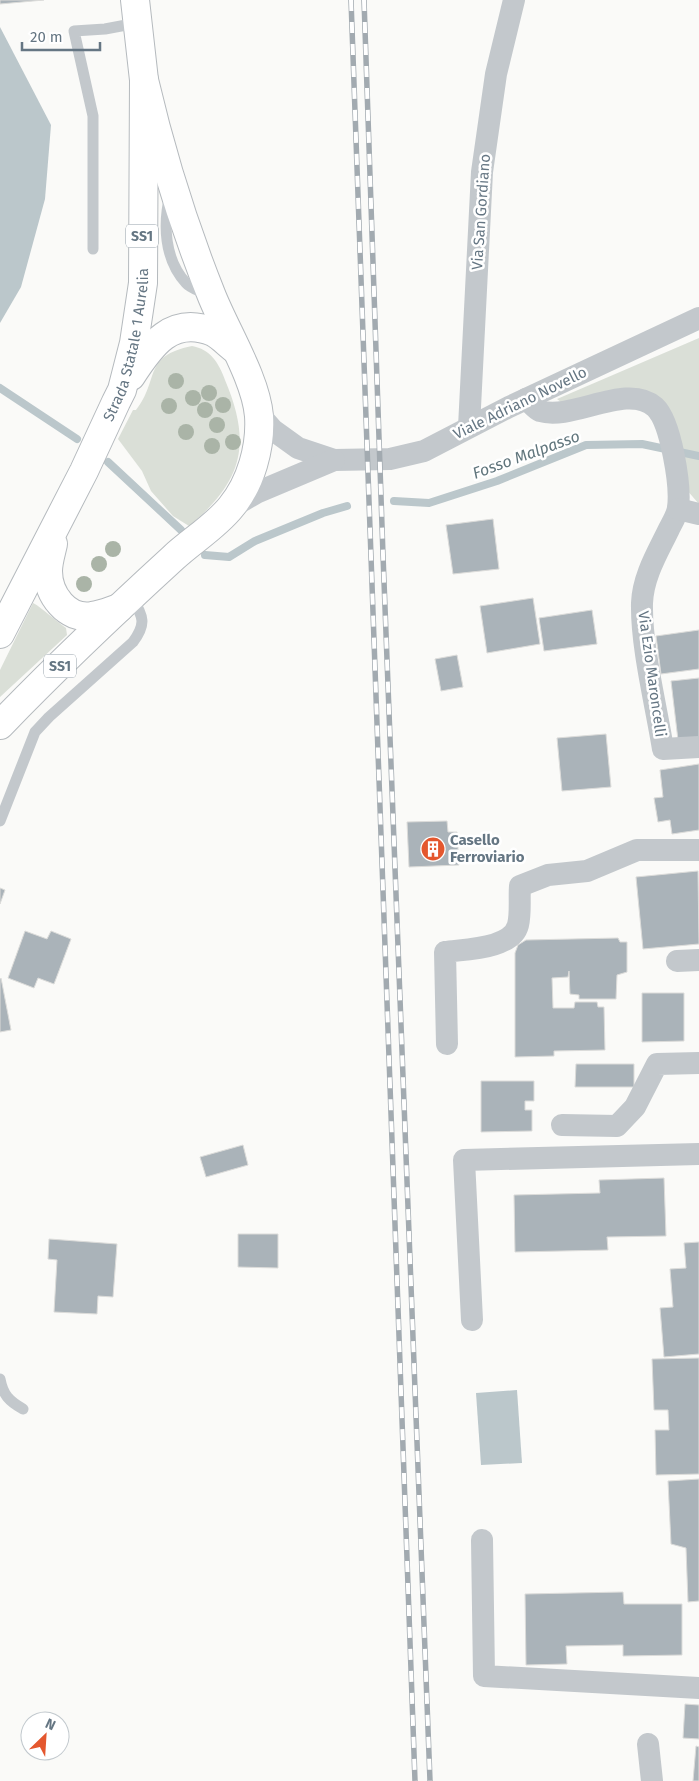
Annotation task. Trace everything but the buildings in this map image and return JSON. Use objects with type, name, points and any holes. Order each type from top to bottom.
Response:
[{"type":"main road","name":"Strada Statale 1 Aurelia","points":[[0,634],[84,471],[119,396],[134,343],[143,283],[144,80],[136,12]]},
{"type":"main road","points":[[144,80],[160,150],[172,186],[212,297],[235,349]]},
{"type":"main road","points":[[119,396],[154,342],[165,334],[188,326],[214,333],[235,349]]},
{"type":"main road","name":"SS1","points":[[0,725],[126,602],[226,512],[245,484],[257,452],[259,414],[251,386],[235,349]]},
{"type":"main road","points":[[57,523],[48,571],[50,583],[58,602],[76,616],[92,616],[126,602]]},
{"type":"street","name":"Via San Gordiano","points":[[469,427],[482,172],[496,74],[514,0]]},
{"type":"street","name":"Viale Adriano Novello","points":[[259,414],[273,430],[298,448],[334,460],[390,459],[424,451],[526,399],[699,318]]},
{"type":"street","name":"Via Ezio Maroncelli","points":[[526,399],[539,411],[564,413],[620,400],[640,400],[654,406],[665,420],[676,470],[689,512],[646,580],[642,601],[642,622],[663,749],[699,747]]},
{"type":"street","name":"Viale Adriano Novello","points":[[226,512],[258,492],[334,460]]},
{"type":"street","points":[[447,1044],[445,952],[490,946],[502,942],[512,934],[518,926],[520,886],[548,875],[587,871],[637,850],[699,850]]},
{"type":"street","points":[[676,961],[699,960]]},
{"type":"street","points":[[562,1125],[617,1126],[635,1107],[657,1064],[699,1063]]},
{"type":"street","points":[[472,1320],[464,1160],[699,1154]]},
{"type":"street","points":[[482,1540],[484,1676],[699,1688]]},
{"type":"street","points":[[648,1744],[652,1781]]},
{"type":"lane","points":[[93,250],[93,116],[74,31],[105,29],[136,12]]},
{"type":"lane","points":[[0,821],[35,732],[49,717],[133,642],[143,630],[143,621],[126,602]]},
{"type":"lane","points":[[0,1379],[2,1391],[9,1401],[24,1409]]},
{"type":"shaded area","points":[[0,27],[51,125],[45,199],[21,287],[0,323]]},
{"type":"shaded area","points":[[699,338],[699,504],[686,489],[669,413],[561,402],[557,399]]},
{"type":"shaded area","points":[[192,346],[209,354],[223,374],[238,423],[240,442],[237,460],[231,477],[221,493],[189,526],[173,516],[151,491],[142,471],[118,439],[133,410],[136,410],[143,399],[159,363],[176,350]]},
{"type":"shaded area","points":[[33,603],[66,628],[67,635],[0,697],[0,670]]},
{"type":"shaded area","points":[[517,1390],[522,1463],[481,1465],[476,1393]]},
{"type":"waterway","name":"Fosso Malpasso","points":[[0,388],[77,439]]},
{"type":"waterway","name":"Fosso Malpasso","points":[[394,501],[429,503],[497,481],[586,445],[642,444],[699,456]]},
{"type":"waterway","name":"Fosso Malpasso","points":[[108,462],[181,530]]},
{"type":"waterway","name":"Fosso Malpasso","points":[[205,555],[229,557],[255,541],[323,513],[347,506]]},
{"type":"railway","points":[[351,0],[415,1781]]},
{"type":"railway","points":[[364,0],[383,555],[430,1781]]},
{"type":"place","name":"Casello Ferroviario","points":[[433,849]]}]
